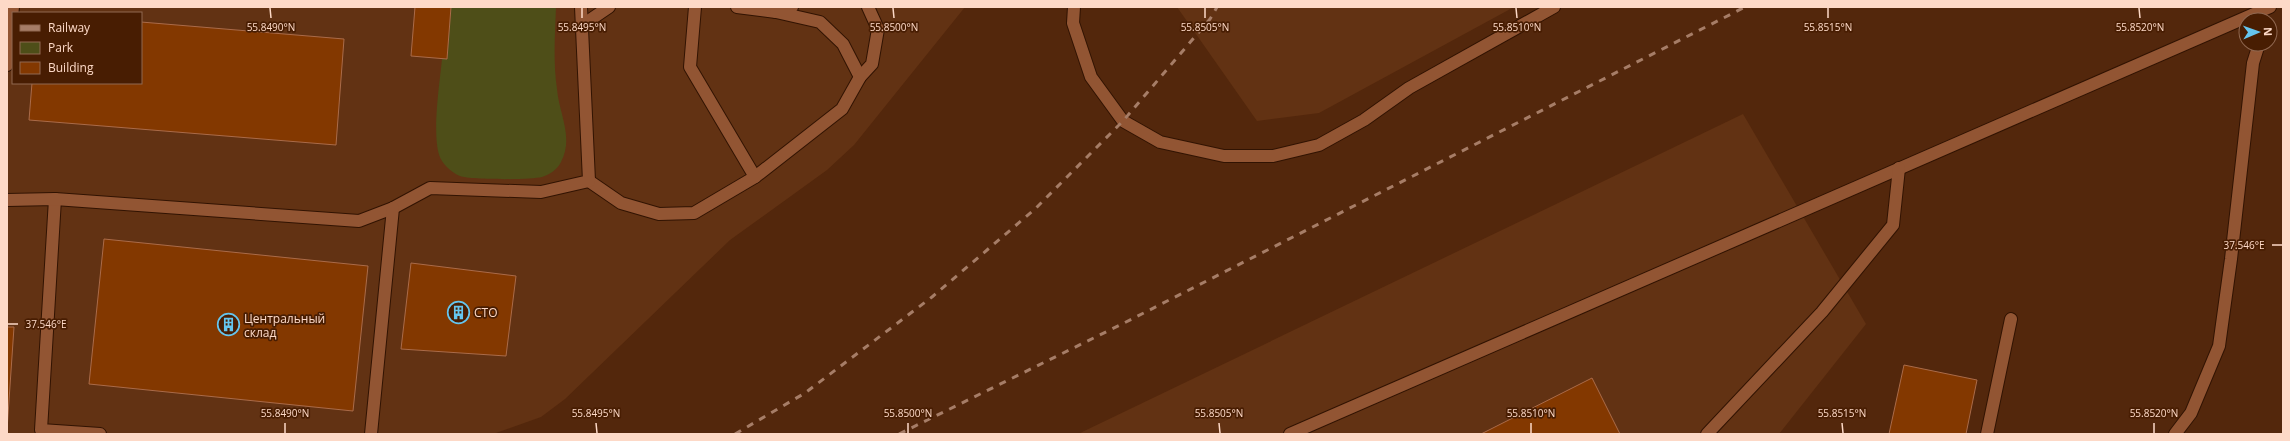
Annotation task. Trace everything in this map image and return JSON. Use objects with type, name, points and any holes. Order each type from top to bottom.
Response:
[{"type":"lane","points":[[581,7],[580,26],[589,181]]},
{"type":"lane","points":[[580,26],[609,7]]},
{"type":"lane","points":[[694,7],[690,66],[755,177]]},
{"type":"lane","points":[[737,7],[776,12],[820,22],[843,44],[860,77]]},
{"type":"lane","points":[[776,12],[792,7]]},
{"type":"lane","points":[[7,200],[55,199],[359,221],[392,208],[430,188],[541,192],[589,181],[621,203],[659,214],[694,213],[755,177],[842,109],[860,77],[872,64],[878,29],[868,7]]},
{"type":"lane","points":[[1074,7],[1073,23],[1091,77],[1123,122],[1160,142],[1224,156],[1273,156],[1319,146],[1364,120],[1409,88],[1554,7]]},
{"type":"lane","points":[[1290,434],[2270,7]]},
{"type":"lane","points":[[7,65],[12,17]]},
{"type":"lane","points":[[2175,434],[2191,413],[2219,346],[2232,259],[2253,63],[2256,52]]},
{"type":"lane","points":[[1707,434],[1822,312],[1893,225],[1899,168]]},
{"type":"lane","points":[[55,199],[40,432],[100,434]]},
{"type":"lane","points":[[371,434],[392,208]]},
{"type":"lane","points":[[1987,434],[2011,319]]},
{"type":"shaded area","points":[[7,7],[965,7],[854,145],[827,170],[730,240],[565,399],[541,417],[493,434],[7,434]]},
{"type":"shaded area","points":[[1177,7],[1514,7],[1319,113],[1257,121]]},
{"type":"shaded area","points":[[1743,114],[1866,324],[1779,434],[1078,434]]},
{"type":"green space","points":[[451,7],[556,7],[555,69],[558,98],[565,126],[566,144],[565,153],[561,162],[556,169],[550,173],[542,177],[526,179],[488,179],[466,177],[455,174],[442,161],[438,153],[436,127],[442,59],[447,59]]},
{"type":"building","points":[[415,7],[451,7],[447,59],[411,56]]},
{"type":"building","points":[[142,22],[344,39],[336,145],[29,120],[32,84],[142,84]]},
{"type":"building","name":"Центральный склад","points":[[104,239],[368,266],[353,411],[89,384]]},
{"type":"building","name":"СТО","points":[[411,263],[516,276],[506,356],[401,349]]},
{"type":"building","points":[[7,327],[14,327],[7,430]]},
{"type":"building","points":[[1904,365],[1977,380],[1966,434],[1889,434]]},
{"type":"building","points":[[1592,378],[1620,434],[1481,434]]},
{"type":"railway","points":[[735,434],[805,393],[932,297],[1035,209],[1123,121],[1210,19],[1217,7]]},
{"type":"railway","points":[[899,434],[1124,323],[1745,7]]},
{"type":"place","name":"СТО","points":[[458,312]]},
{"type":"place","name":"Центральный склад","points":[[228,325]]}]
